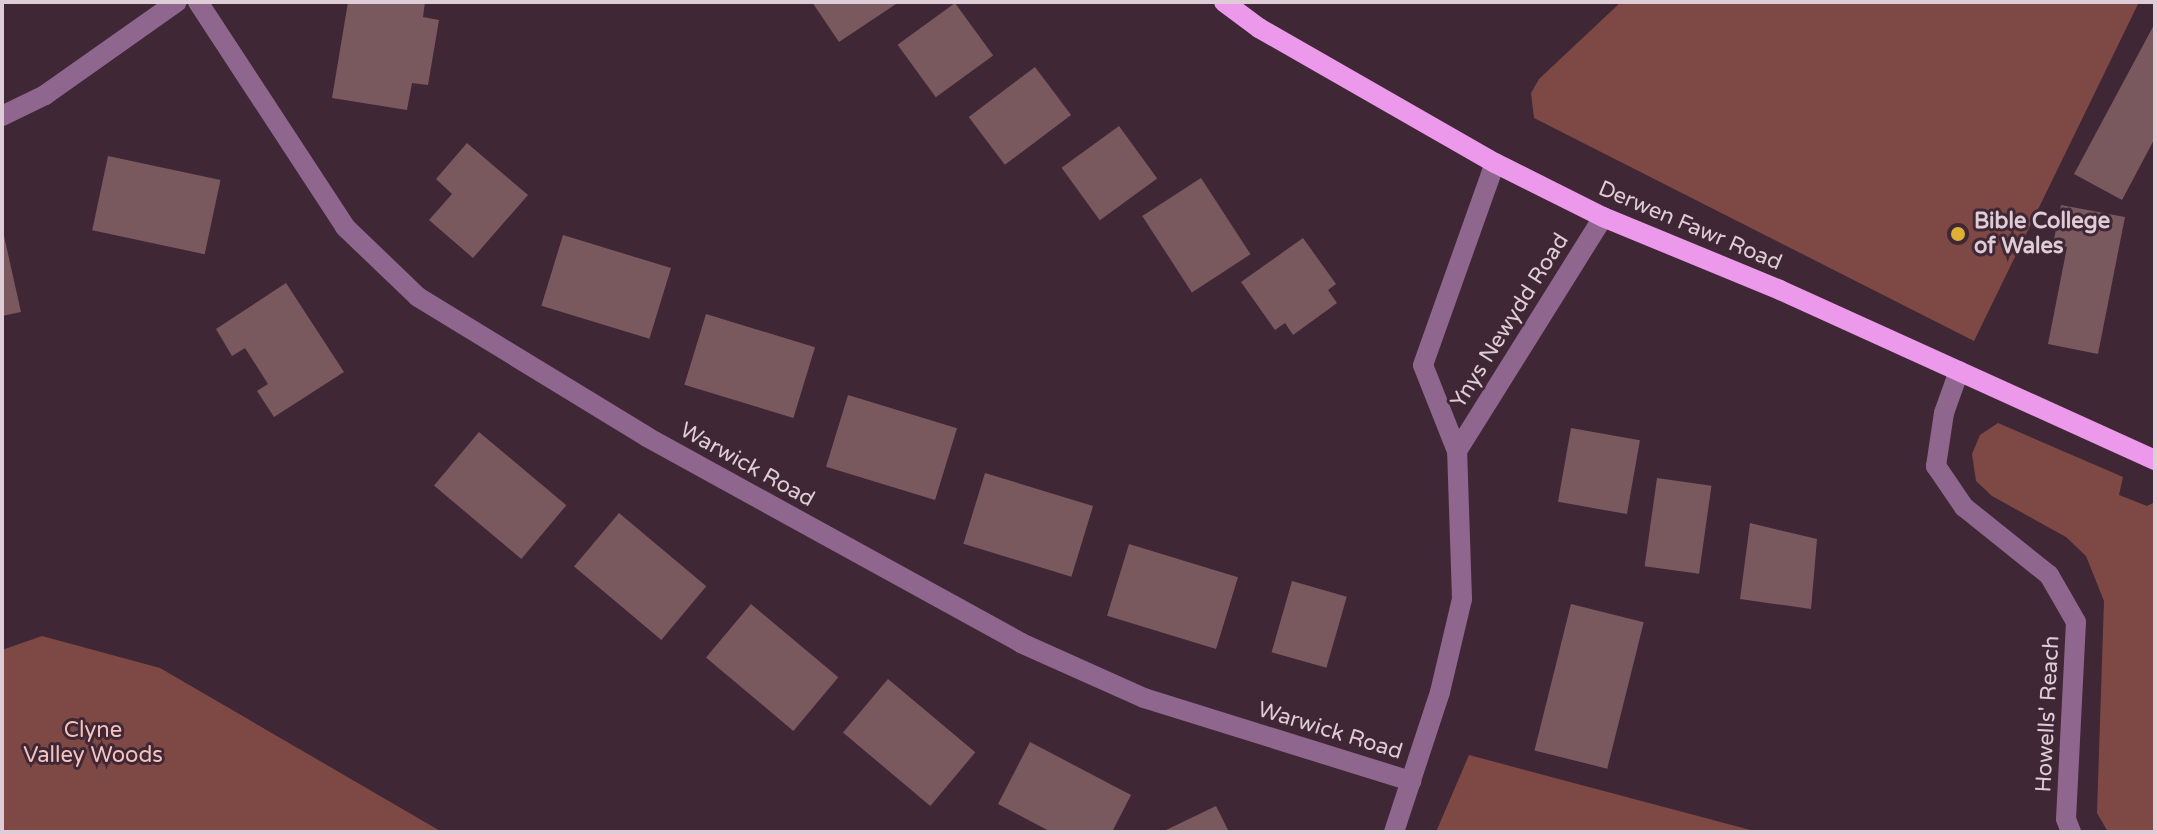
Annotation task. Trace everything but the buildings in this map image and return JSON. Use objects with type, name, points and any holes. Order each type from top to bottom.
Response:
[{"type":"main road","name":"Derwen Fawr Road","points":[[1224,2],[1259,28],[1495,163],[1603,217],[1959,371],[2155,460]]},
{"type":"street","points":[[2,116],[45,95],[177,2]]},
{"type":"street","name":"Warwick Road","points":[[198,2],[345,227],[418,297],[647,437],[1021,643],[1144,698],[1411,781]]},
{"type":"street","name":"Ynys Newydd Road","points":[[1394,832],[1440,692],[1462,599],[1457,451],[1423,365],[1495,163]]},
{"type":"street","name":"Ynys Newydd Road","points":[[1457,451],[1603,217]]},
{"type":"street","name":"Howells' Reach","points":[[1959,371],[1944,413],[1936,466],[1964,507],[2049,575],[2076,622],[2066,819],[2071,832]]},
{"type":"green space","name":"Bible College of Wales","points":[[1621,2],[2139,2],[1974,341],[1534,118],[1531,93],[1539,79]]},
{"type":"green space","points":[[1998,423],[2123,477],[2119,495],[2147,506],[2155,502],[2155,832],[2108,832],[2097,813],[2104,601],[2086,556],[2066,537],[1992,496],[1976,481],[1972,454],[1980,435]]},
{"type":"green space","name":"Clyne Valley Woods","points":[[42,636],[160,668],[442,832],[2,832],[2,650]]},
{"type":"green space","points":[[1469,755],[1758,832],[1436,832]]},
{"type":"place","name":"Bible College of Wales","points":[[1958,234]]}]
